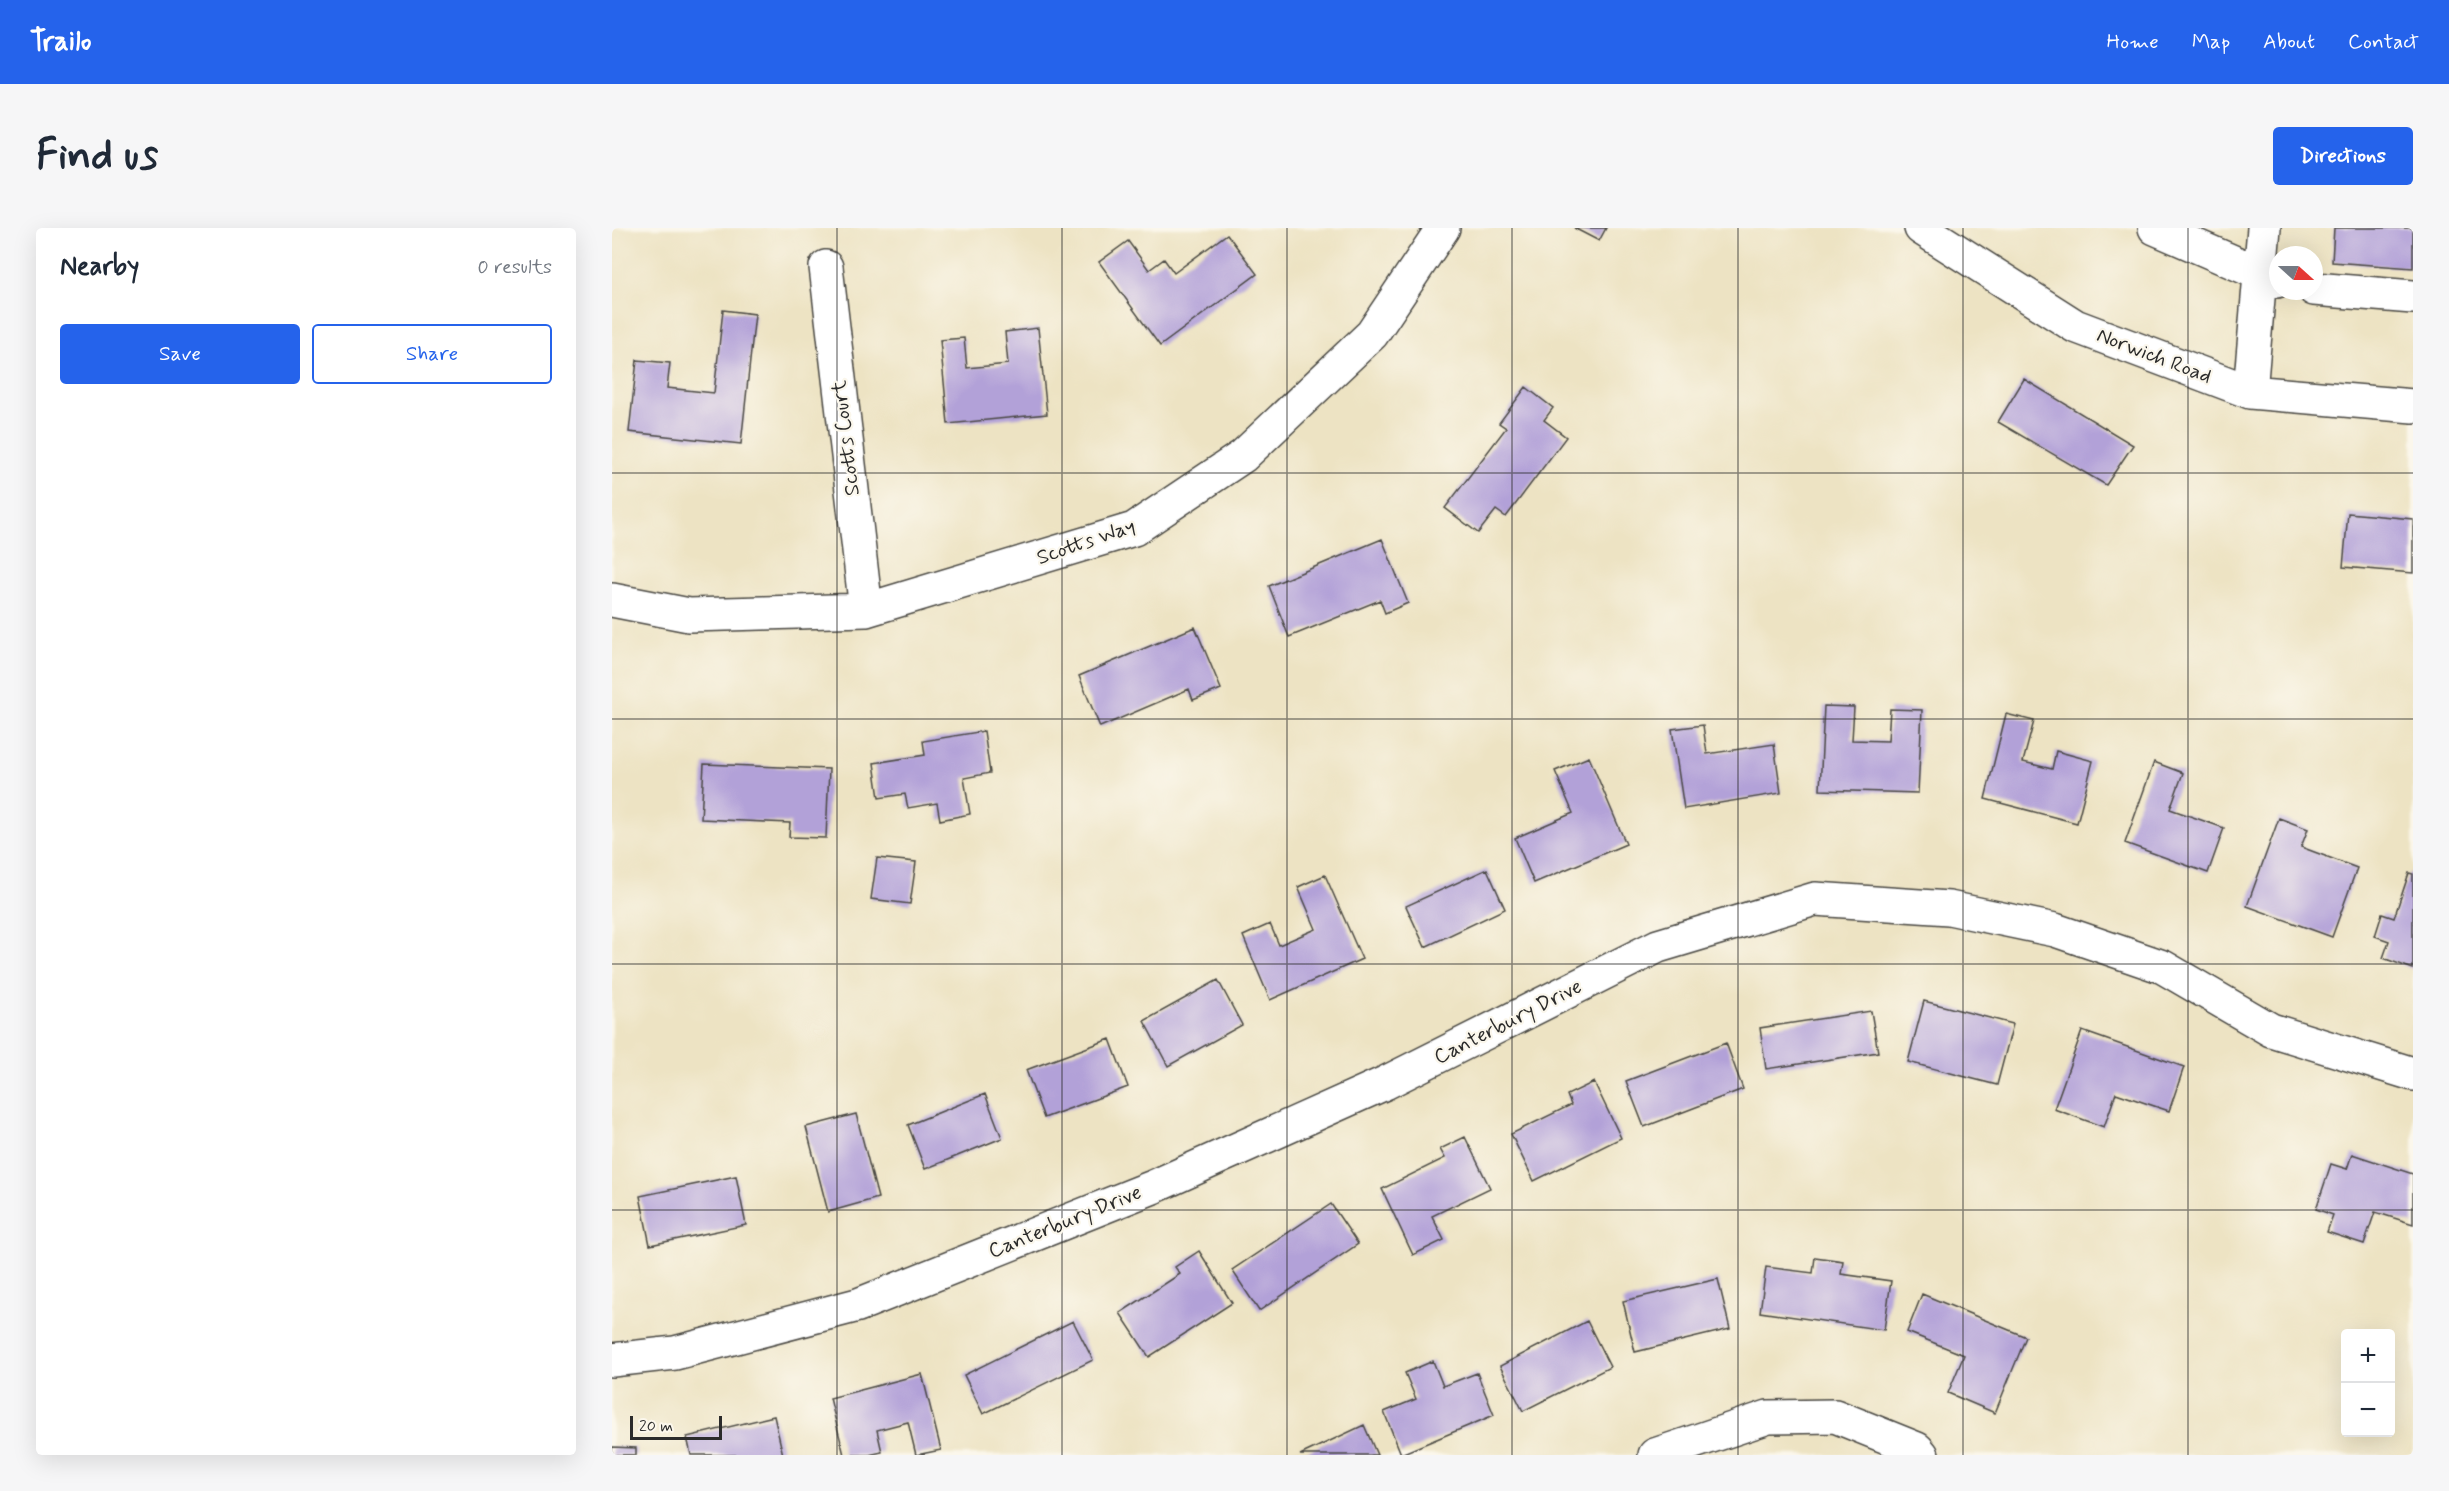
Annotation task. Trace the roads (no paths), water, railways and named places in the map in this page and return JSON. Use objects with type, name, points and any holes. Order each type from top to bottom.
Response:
[{"type":"street","name":"Scotts Way","points":[[612,600],[689,615],[866,610],[1134,529],[1243,456],[1372,334],[1443,228]]},
{"type":"street","name":"Norwich Road","points":[[1921,228],[2075,326],[2250,392],[2413,406]]},
{"type":"street","points":[[2155,228],[2269,277]]},
{"type":"street","points":[[2250,392],[2269,277],[2264,228]]},
{"type":"street","name":"Scotts Court","points":[[826,267],[866,610]]},
{"type":"street","points":[[2323,290],[2413,297]]},
{"type":"street","name":"Canterbury Drive","points":[[612,1360],[675,1353],[858,1305],[1153,1187],[1385,1083],[1658,946],[1815,899],[1949,908],[2055,930],[2163,967],[2271,1030],[2413,1074]]},
{"type":"street","points":[[1655,1455],[1768,1417],[1835,1416],[1917,1449],[1922,1455]]}]
